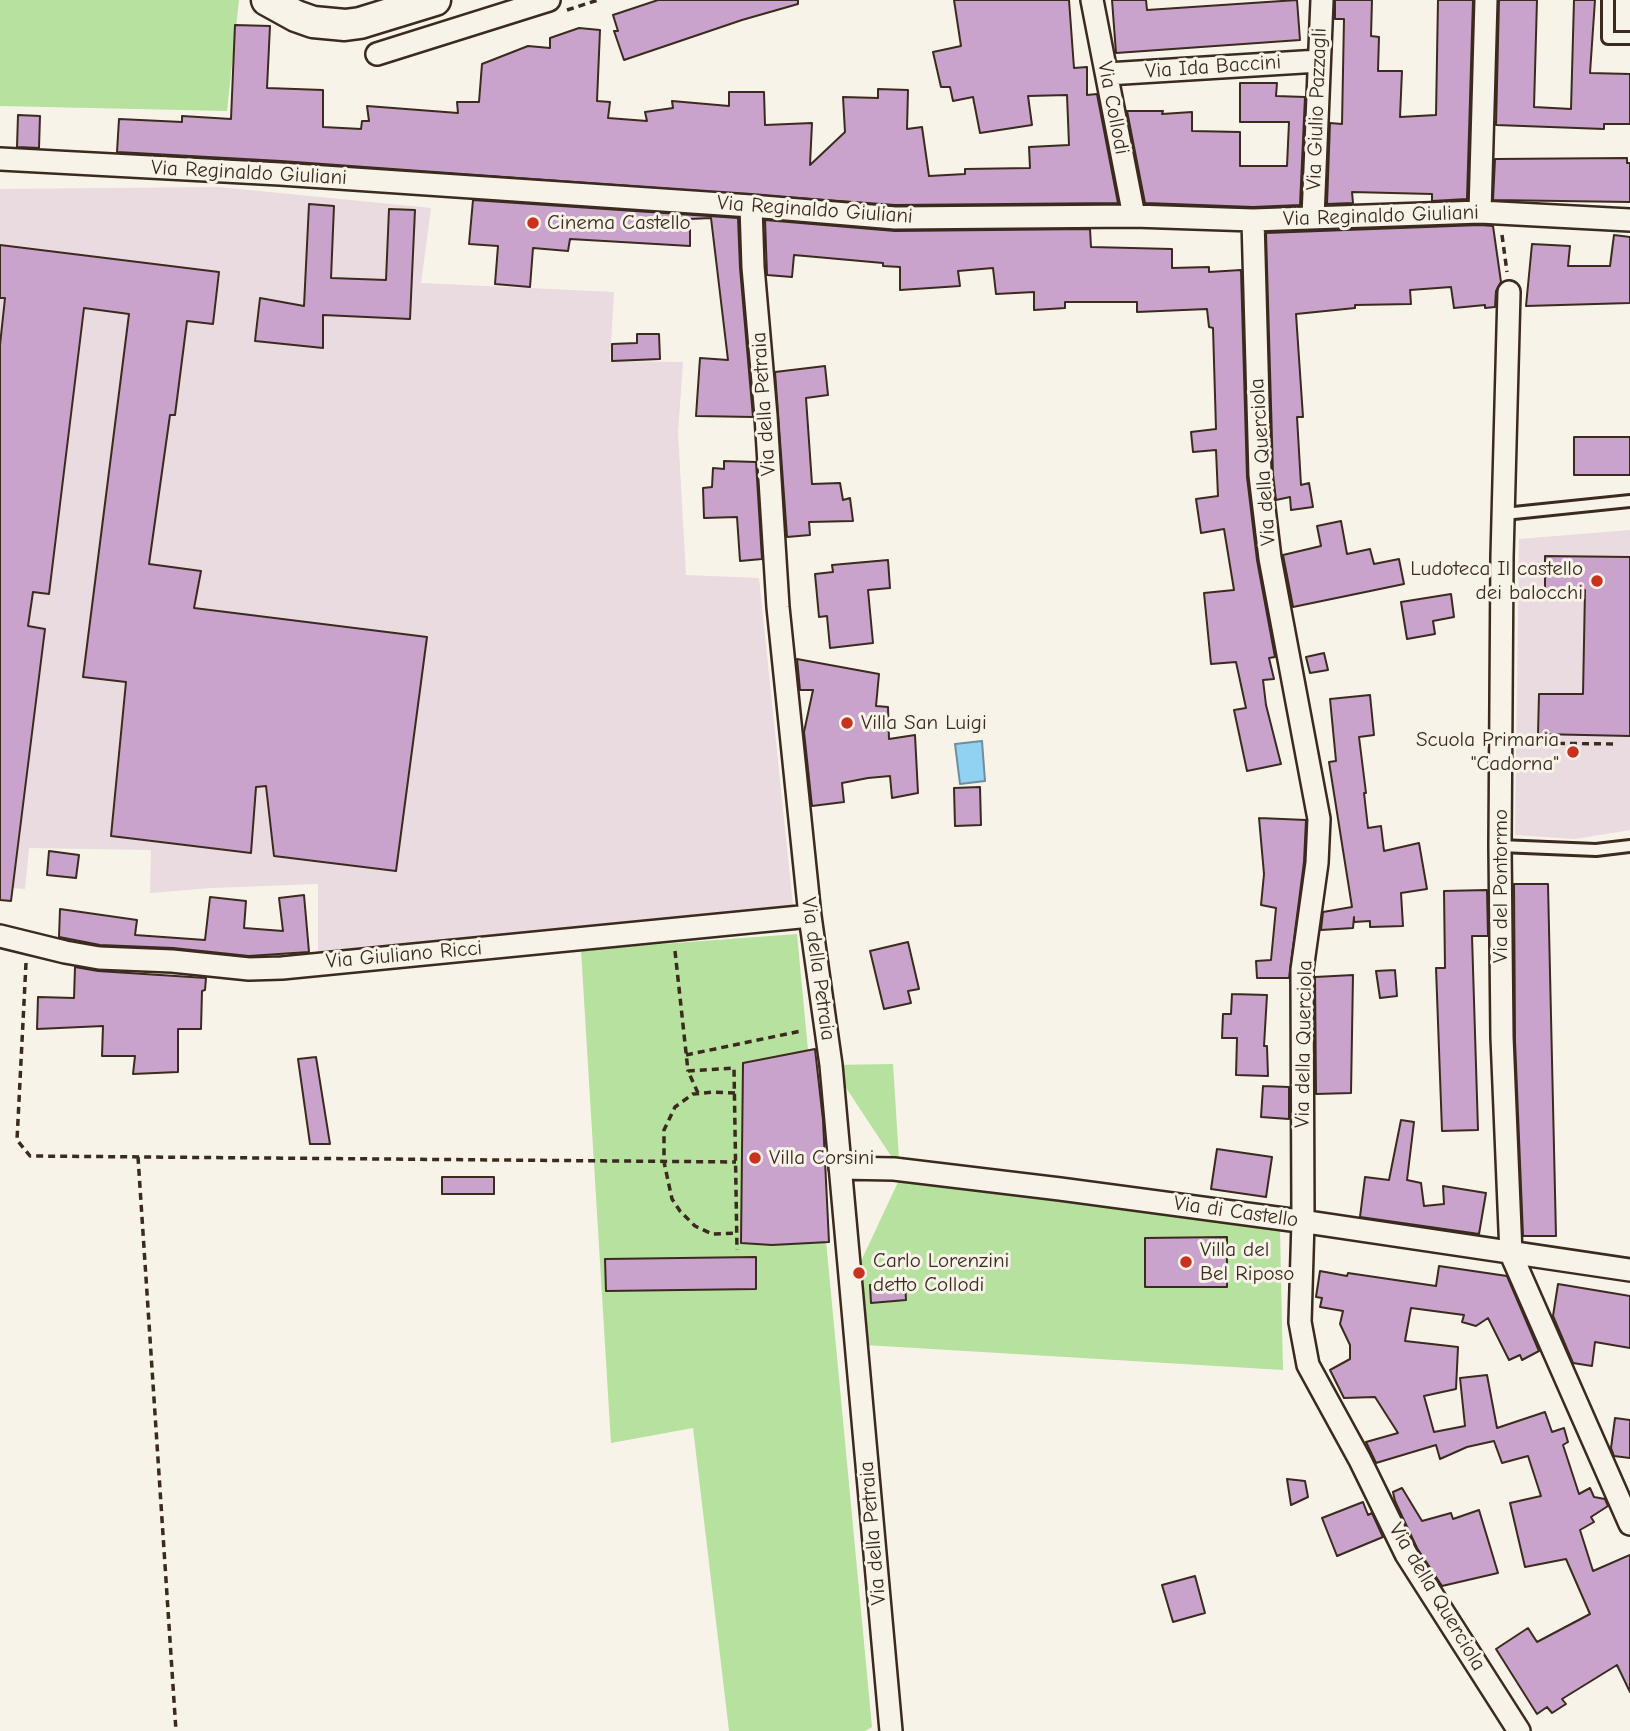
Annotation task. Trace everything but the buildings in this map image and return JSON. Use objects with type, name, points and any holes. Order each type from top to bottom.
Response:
[{"type":"main road","points":[[275,3],[320,24],[345,25],[435,0]]},
{"type":"street","points":[[377,54],[549,0]]},
{"type":"street","name":"Via Collodi","points":[[1091,0],[1134,216]]},
{"type":"street","name":"Via Giulio Pazzagli","points":[[1313,218],[1322,0]]},
{"type":"street","points":[[1479,212],[1486,0]]},
{"type":"street","name":"Via Ida Baccini","points":[[1107,74],[1319,61]]},
{"type":"street","name":"Via Reginaldo Giuliani","points":[[0,159],[280,174],[895,218],[1134,216],[1253,220],[1479,212],[1630,220]]},
{"type":"street","name":"Via della Petraia","points":[[751,206],[753,267],[778,607],[810,916],[831,1065],[891,1731]]},
{"type":"street","name":"Via della Querciola","points":[[1253,220],[1260,475],[1270,558],[1319,819],[1317,863],[1302,970],[1303,1222],[1300,1322],[1308,1365],[1360,1460],[1406,1553],[1519,1731]]},
{"type":"street","name":"Via del Pontormo","points":[[1509,292],[1500,846],[1502,1037],[1511,1254],[1630,1524]]},
{"type":"street","name":"Via Giuliano Ricci","points":[[0,936],[99,958],[172,961],[249,969],[282,968],[810,916]]},
{"type":"street","name":"Via di Castello","points":[[840,1168],[894,1168],[1303,1222],[1630,1270]]},
{"type":"lane","points":[[1608,0],[1608,38],[1630,38]]},
{"type":"lane","points":[[1504,513],[1630,501]]},
{"type":"lane","points":[[1500,846],[1596,850],[1630,846]]},
{"type":"path","points":[[1500,224],[1509,292]]},
{"type":"path","points":[[1502,743],[1618,744]]},
{"type":"path","points":[[27,943],[16,1140],[30,1156],[736,1162]]},
{"type":"path","points":[[675,950],[688,1071],[698,1093]]},
{"type":"path","points":[[686,1055],[801,1031]]},
{"type":"path","points":[[688,1071],[734,1068],[737,1250]]},
{"type":"path","points":[[735,1093],[693,1094],[676,1107],[664,1130],[664,1161],[672,1199],[695,1226],[712,1234],[737,1233]]},
{"type":"path","points":[[138,1157],[176,1731]]},
{"type":"shaded area","points":[[219,187],[431,208],[421,283],[614,292],[610,361],[683,362],[678,432],[686,575],[759,578],[795,925],[581,950],[318,969],[318,884],[150,893],[151,850],[29,848],[25,889],[0,887],[0,189]]},
{"type":"shaded area","name":"Scuola Primaria \"Cadorna\"","points":[[1630,530],[1630,830],[1575,839],[1515,835],[1519,539]]},
{"type":"green space","points":[[0,0],[239,0],[227,111],[0,106]]},
{"type":"green space","points":[[797,934],[872,1727],[865,1731],[729,1731],[693,1428],[611,1443],[581,950]]},
{"type":"green space","points":[[893,1064],[899,1159],[893,1159],[831,1065]]},
{"type":"green space","points":[[899,1180],[1280,1231],[1283,1370],[865,1345],[855,1274]]},
{"type":"water","points":[[982,741],[985,781],[960,784],[955,744]]},
{"type":"place","name":"Cinema Castello","points":[[533,223]]},
{"type":"place","name":"Ludoteca Il castello dei balocchi","points":[[1597,581]]},
{"type":"place","name":"Villa San Luigi","points":[[847,723]]},
{"type":"place","name":"Scuola Primaria \"Cadorna\"","points":[[1573,752]]},
{"type":"place","name":"Villa Corsini","points":[[755,1158]]},
{"type":"place","name":"Villa del Bel Riposo","points":[[1186,1262]]},
{"type":"place","name":"Carlo Lorenzini detto Collodi","points":[[859,1273]]}]
